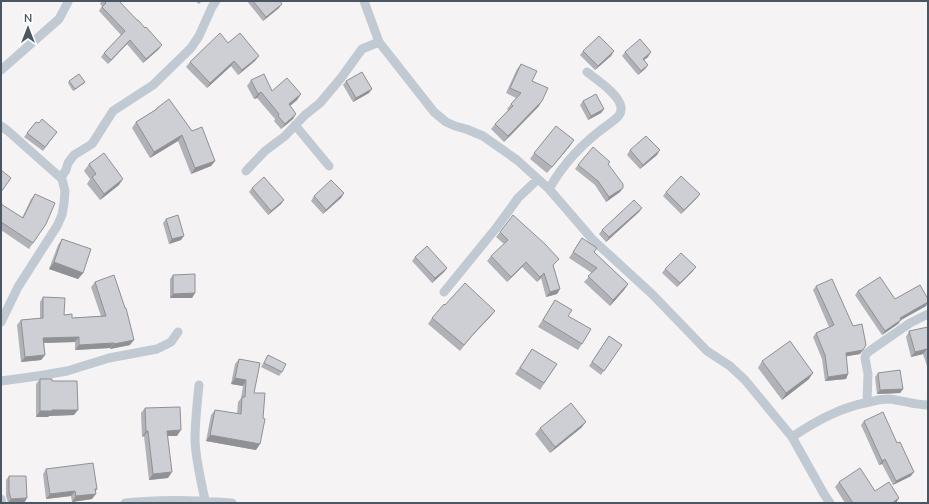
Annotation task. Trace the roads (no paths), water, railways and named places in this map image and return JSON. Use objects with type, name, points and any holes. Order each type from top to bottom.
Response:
[{"type":"street","points":[[1,70],[59,19],[67,1]]},
{"type":"street","points":[[1,322],[18,287],[57,226],[62,215],[65,191],[62,176],[68,163],[74,155],[92,144],[113,111],[153,85],[191,48],[199,36],[216,1]]},
{"type":"street","points":[[364,1],[379,42],[434,112],[446,122],[482,136],[516,160],[538,179],[593,240],[652,294],[707,351],[730,366],[746,380],[792,437],[825,501]]},
{"type":"street","points":[[246,171],[265,151],[320,103],[362,50],[379,42]]},
{"type":"street","points":[[549,190],[556,177],[570,159],[590,139],[615,120],[621,111],[621,105],[614,94],[587,72]]},
{"type":"street","points":[[295,125],[328,166]]},
{"type":"street","points":[[1,126],[62,179]]},
{"type":"street","points":[[444,292],[497,227],[518,198],[538,179]]},
{"type":"street","points":[[867,402],[868,374],[865,361],[866,354],[910,323],[928,314]]},
{"type":"street","points":[[1,381],[67,371],[109,358],[157,349],[170,342],[178,332]]},
{"type":"street","points":[[199,384],[195,415],[195,443],[205,500]]},
{"type":"street","points":[[792,437],[837,411],[867,402],[888,399],[918,405],[928,405]]},
{"type":"street","points":[[1,499],[2,503]]},
{"type":"street","points":[[125,503],[144,501],[205,500],[232,503]]}]
